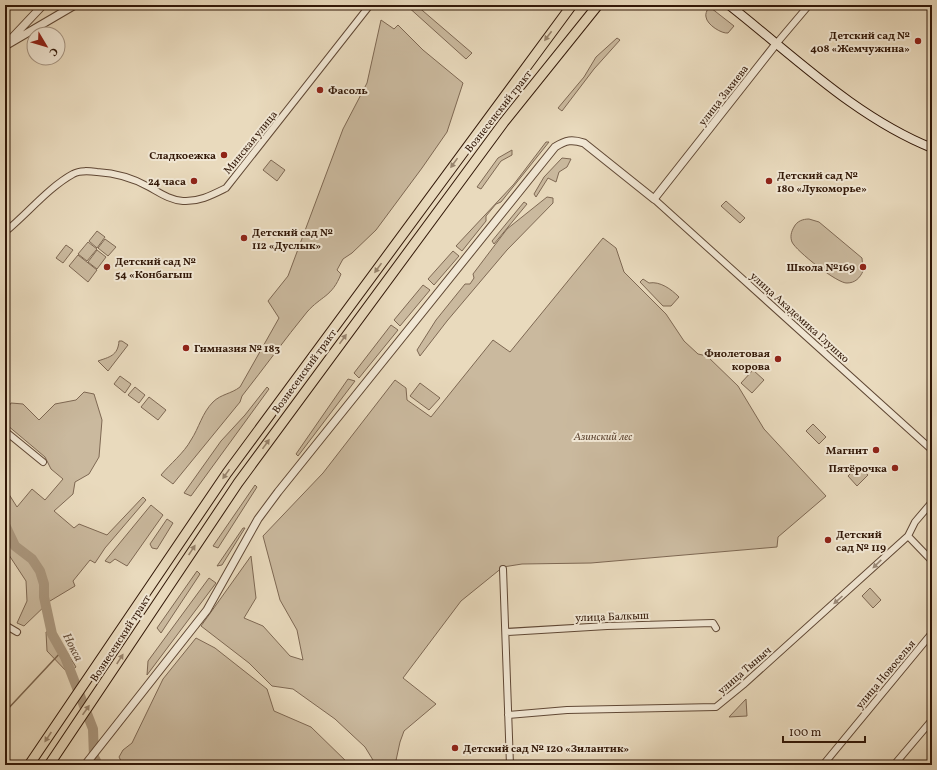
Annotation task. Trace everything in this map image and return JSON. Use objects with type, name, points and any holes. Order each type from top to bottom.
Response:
[{"type":"main road","name":"Вознесенский тракт","points":[[29,765],[227,472],[572,5]]},
{"type":"main road","name":"Вознесенский тракт","points":[[49,765],[242,477],[504,122],[598,5]]},
{"type":"main road","points":[[729,5],[776,44],[867,114],[893,130],[932,148]]},
{"type":"street","points":[[5,45],[21,30],[43,5]]},
{"type":"street","points":[[5,45],[76,5]]},
{"type":"street","name":"Минская улица","points":[[5,232],[24,217],[53,188],[74,174],[83,171],[117,174],[134,180],[170,198],[182,201],[205,198],[226,188],[370,5]]},
{"type":"street","name":"улица Закиева","points":[[654,199],[776,44],[809,5]]},
{"type":"street","points":[[85,765],[207,610],[258,519],[278,492],[556,147],[565,141],[575,140],[584,143],[654,199]]},
{"type":"street","name":"улица Академика Глушко","points":[[654,199],[932,450]]},
{"type":"street","points":[[5,431],[43,462]]},
{"type":"street","name":"улица Тыныч","points":[[508,715],[566,710],[716,707],[743,685],[908,536],[915,522],[932,502]]},
{"type":"street","points":[[908,536],[932,561]]},
{"type":"street","points":[[503,569],[510,765]]},
{"type":"street","name":"улица Балкыш","points":[[506,632],[607,626],[713,623],[716,628]]},
{"type":"street","points":[[5,625],[17,632]]},
{"type":"street","name":"улица Новоселья","points":[[823,765],[932,633]]},
{"type":"street","points":[[894,765],[932,720]]},
{"type":"green space","points":[[406,5],[416,5],[472,53],[466,59]]},
{"type":"green space","points":[[708,8],[711,8],[734,26],[728,33],[719,30],[709,23],[706,16]]},
{"type":"green space","points":[[381,20],[394,29],[398,25],[423,50],[463,83],[447,132],[376,230],[352,253],[343,259],[337,270],[341,274],[338,282],[330,292],[307,312],[242,396],[240,402],[173,484],[161,475],[188,445],[209,406],[219,397],[240,387],[279,318],[268,301],[288,276],[343,129],[367,83]]},
{"type":"green space","points":[[617,38],[620,40],[594,69],[562,111],[558,108],[584,77],[596,57]]},
{"type":"green space","points":[[546,142],[549,142],[501,202],[496,204],[486,216],[486,221],[462,251],[456,246],[514,184]]},
{"type":"green space","points":[[512,150],[512,155],[501,161],[481,189],[477,187],[498,158]]},
{"type":"green space","points":[[562,158],[571,159],[567,167],[559,172],[556,182],[548,178],[536,197],[534,194],[544,177]]},
{"type":"green space","points":[[271,160],[285,170],[277,181],[263,170]]},
{"type":"green space","points":[[547,197],[553,198],[553,203],[507,250],[447,321],[420,356],[417,350],[436,320],[465,284],[470,284],[474,278],[473,274],[507,229]]},
{"type":"green space","points":[[726,201],[745,218],[740,223],[721,206]]},
{"type":"green space","points":[[524,202],[527,204],[494,244],[492,241]]},
{"type":"green space","points":[[809,219],[819,222],[862,258],[863,271],[857,280],[847,283],[842,282],[827,273],[795,246],[792,242],[791,234],[795,225],[802,220]]},
{"type":"green space","points":[[97,231],[105,237],[97,248],[89,241]]},
{"type":"green space","name":"Азинский лес","points":[[603,238],[616,248],[624,272],[666,314],[684,341],[698,354],[707,356],[738,386],[764,429],[826,496],[778,537],[777,547],[591,563],[522,564],[503,567],[461,601],[403,678],[436,704],[404,731],[395,765],[376,765],[365,747],[335,719],[293,689],[272,686],[249,663],[201,626],[251,556],[256,598],[244,618],[263,626],[290,656],[303,660],[297,630],[280,600],[263,536],[323,473],[395,380],[406,388],[407,400],[431,417],[493,340],[510,352]]},
{"type":"green space","points":[[105,239],[116,247],[108,256],[98,248]]},
{"type":"green space","points":[[88,242],[97,249],[87,261],[78,254]]},
{"type":"green space","points":[[66,245],[73,250],[63,263],[56,258]]},
{"type":"green space","points":[[97,250],[106,257],[97,269],[88,262]]},
{"type":"green space","points":[[453,251],[459,256],[434,285],[428,279]]},
{"type":"green space","points":[[78,255],[97,270],[88,282],[69,266]]},
{"type":"green space","points":[[643,279],[649,283],[657,283],[665,286],[679,297],[671,306],[663,306],[640,282]]},
{"type":"green space","points":[[423,285],[430,290],[400,326],[394,320]]},
{"type":"green space","points":[[391,325],[398,330],[359,378],[354,373]]},
{"type":"green space","points":[[119,341],[122,341],[128,345],[108,371],[98,361],[115,353]]},
{"type":"green space","points":[[753,370],[764,380],[752,393],[741,383]]},
{"type":"green space","points":[[120,376],[131,384],[125,393],[114,384]]},
{"type":"green space","points":[[348,379],[355,381],[298,456],[296,454]]},
{"type":"green space","points":[[420,383],[440,398],[429,410],[410,396]]},
{"type":"green space","points":[[135,387],[145,395],[139,403],[128,395]]},
{"type":"green space","points":[[267,387],[269,389],[191,496],[184,493],[221,441],[245,415]]},
{"type":"green space","points":[[84,392],[94,394],[102,420],[99,457],[89,474],[75,482],[73,494],[54,511],[74,528],[79,524],[107,535],[143,497],[146,500],[105,548],[95,563],[90,560],[73,581],[75,586],[50,601],[24,626],[17,623],[27,601],[26,581],[5,549],[5,488],[17,507],[32,489],[45,500],[63,479],[51,469],[45,457],[7,425],[5,412],[11,403],[23,404],[39,420],[55,404],[76,400]]},
{"type":"green space","points":[[149,397],[166,410],[158,420],[141,407]]},
{"type":"green space","points":[[813,424],[826,437],[819,444],[806,431]]},
{"type":"green space","points":[[858,466],[868,475],[857,486],[848,476]]},
{"type":"green space","points":[[255,485],[257,487],[218,548],[213,546]]},
{"type":"green space","points":[[151,505],[163,515],[127,566],[115,559],[110,563],[105,561]]},
{"type":"green space","points":[[167,519],[173,523],[157,549],[152,548],[150,544]]},
{"type":"green space","points":[[243,528],[245,528],[222,565],[217,566]]},
{"type":"green space","points":[[197,571],[200,574],[161,633],[157,628]]},
{"type":"green space","points":[[209,578],[216,583],[147,675],[148,661]]},
{"type":"green space","points":[[870,588],[881,600],[873,608],[862,596]]},
{"type":"green space","points":[[53,630],[76,667],[68,673],[47,651],[46,632]]},
{"type":"green space","points":[[196,638],[215,648],[267,689],[274,711],[311,727],[350,765],[126,765],[121,761],[119,757],[123,750],[132,743],[163,679]]},
{"type":"green space","points":[[746,699],[747,716],[729,717]]},
{"type":"waterway","name":"Нокса","points":[[5,525],[15,546],[32,559],[40,571],[44,584],[44,597],[52,634],[65,657],[93,729],[94,757],[98,765]]},
{"type":"waterway","points":[[5,712],[62,651]]},
{"type":"place","name":"Детский сад № 408 «Жемчужина»","points":[[918,41]]},
{"type":"place","name":"Фасоль","points":[[320,90]]},
{"type":"place","name":"Сладкоежка","points":[[224,155]]},
{"type":"place","name":"24 часа","points":[[194,181]]},
{"type":"place","name":"Детский сад № 180 «Лукоморье»","points":[[769,181]]},
{"type":"place","name":"Детский сад № 112 «Дуслык»","points":[[244,238]]},
{"type":"place","name":"Детский сад № 54 «Конбагыш","points":[[107,267]]},
{"type":"place","name":"Школа №169","points":[[863,267]]},
{"type":"place","name":"Гимназия № 183","points":[[186,348]]},
{"type":"place","name":"Фиолетовая корова","points":[[778,359]]},
{"type":"place","name":"Магнит","points":[[876,450]]},
{"type":"place","name":"Пятёрочка","points":[[895,468]]},
{"type":"place","name":"Детский сад № 119","points":[[828,540]]},
{"type":"place","name":"Детский сад № 120 «Зилантик»","points":[[455,748]]}]
